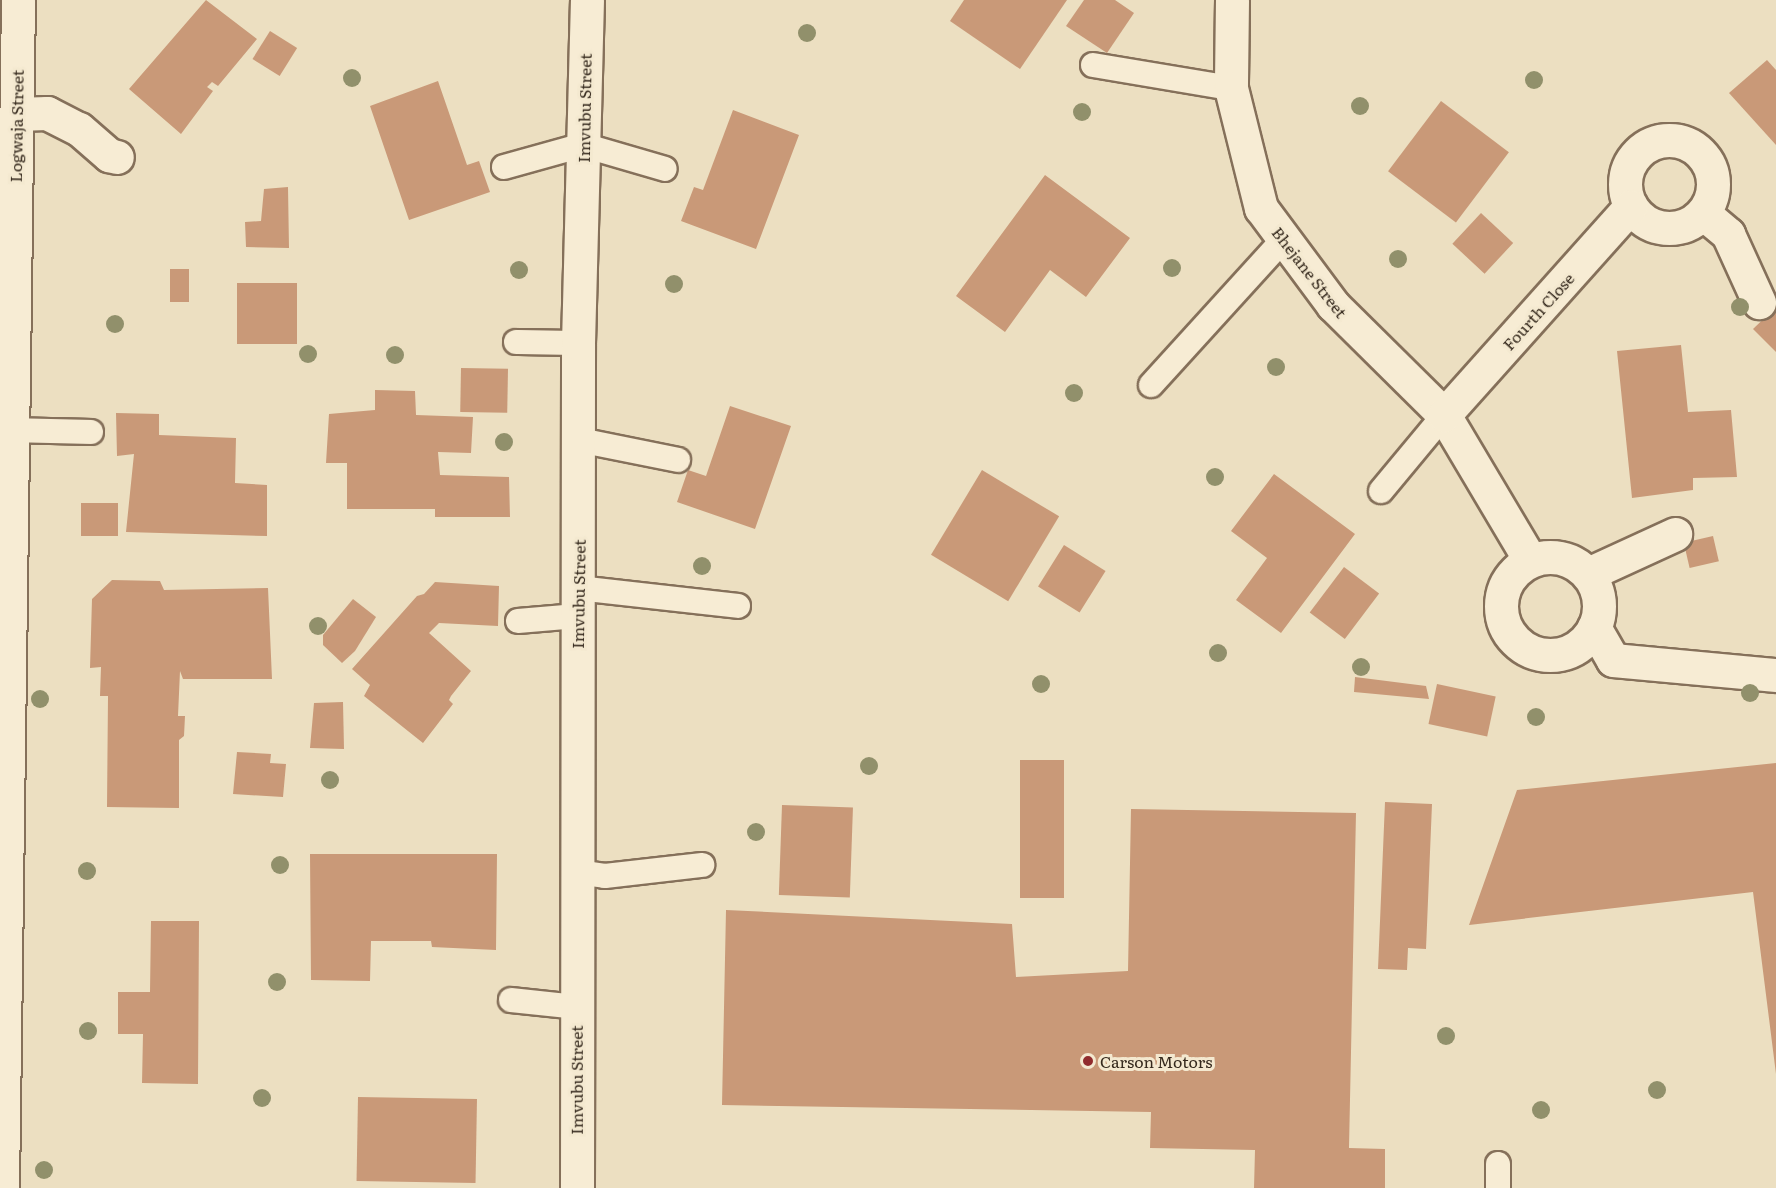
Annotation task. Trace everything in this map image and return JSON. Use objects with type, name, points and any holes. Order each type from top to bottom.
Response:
[{"type":"street","name":"Logwaja Street","points":[[1,1182],[10,430],[18,0]]},
{"type":"street","name":"Imvubu Street","points":[[577,1188],[578,343],[587,0]]},
{"type":"street","name":"Bhejane Street","points":[[1232,0],[1231,88],[1261,208],[1333,305],[1444,415],[1530,560]]},
{"type":"street","points":[[16,114],[47,113],[79,129],[109,154],[117,157]]},
{"type":"street","points":[[1660,140],[1674,140],[1694,147],[1708,162],[1714,192],[1703,213],[1685,226],[1669,229],[1640,218],[1631,206],[1625,179],[1636,154],[1660,140]]},
{"type":"street","name":"Fourth Close","points":[[1444,415],[1631,206]]},
{"type":"street","points":[[1703,213],[1728,234],[1759,302]]},
{"type":"street","points":[[1588,574],[1675,534]]},
{"type":"street","points":[[1561,558],[1588,574],[1599,604],[1594,627],[1579,646],[1564,653],[1532,652],[1517,643],[1503,623],[1500,598],[1516,569],[1530,560],[1561,558]]},
{"type":"street","points":[[1594,627],[1613,660],[1776,675]]},
{"type":"lane","points":[[1093,65],[1231,88]]},
{"type":"lane","points":[[504,167],[583,145],[665,169]]},
{"type":"lane","points":[[1151,385],[1284,239]]},
{"type":"lane","points":[[516,342],[578,343]]},
{"type":"lane","points":[[1381,491],[1444,415]]},
{"type":"lane","points":[[10,430],[91,432]]},
{"type":"lane","points":[[579,440],[678,460]]},
{"type":"lane","points":[[518,621],[578,602],[738,606]]},
{"type":"lane","points":[[577,872],[604,876],[702,865]]},
{"type":"lane","points":[[511,1000],[576,1007]]},
{"type":"lane","points":[[1498,1164],[1498,1188]]},
{"type":"building","points":[[206,0],[257,39],[218,86],[212,82],[207,87],[213,91],[181,134],[129,89]]},
{"type":"building","points":[[964,0],[1067,0],[1020,69],[950,21]]},
{"type":"building","points":[[1084,0],[1115,0],[1134,13],[1107,53],[1066,26]]},
{"type":"building","points":[[270,31],[297,48],[280,76],[253,59]]},
{"type":"building","points":[[1767,60],[1776,70],[1776,145],[1729,93]]},
{"type":"building","points":[[438,81],[467,165],[479,161],[490,192],[409,220],[370,106]]},
{"type":"building","points":[[1441,101],[1509,152],[1456,222],[1388,171]]},
{"type":"building","points":[[733,110],[799,135],[756,249],[681,221],[694,187],[703,190]]},
{"type":"building","points":[[1045,175],[1130,238],[1086,297],[1050,270],[1005,332],[956,296]]},
{"type":"building","points":[[288,187],[289,248],[246,247],[245,222],[261,221],[264,189]]},
{"type":"building","points":[[1481,213],[1513,243],[1485,274],[1452,244]]},
{"type":"building","points":[[170,269],[189,269],[189,302],[170,302]]},
{"type":"building","points":[[237,283],[297,283],[297,344],[237,344]]},
{"type":"building","points":[[1776,307],[1776,352],[1753,329]]},
{"type":"building","points":[[1681,345],[1688,412],[1731,410],[1737,477],[1693,478],[1693,490],[1632,498],[1617,351]]},
{"type":"building","points":[[461,368],[508,369],[507,413],[460,412]]},
{"type":"building","points":[[375,390],[415,391],[416,415],[473,417],[471,453],[438,452],[440,475],[509,477],[510,517],[435,517],[435,509],[347,509],[347,463],[326,463],[329,414],[375,410]]},
{"type":"building","points":[[730,406],[791,426],[755,529],[677,502],[688,470],[706,476]]},
{"type":"building","points":[[116,413],[159,414],[159,435],[236,438],[235,483],[267,485],[267,536],[126,532],[134,454],[117,456]]},
{"type":"building","points":[[982,470],[1059,516],[1008,601],[931,555]]},
{"type":"building","points":[[1274,474],[1355,534],[1281,633],[1236,600],[1267,558],[1231,531]]},
{"type":"building","points":[[81,503],[118,503],[118,536],[81,536]]},
{"type":"building","points":[[1713,536],[1719,561],[1690,568],[1684,543]]},
{"type":"building","points":[[1064,545],[1106,571],[1080,613],[1038,587]]},
{"type":"building","points":[[1344,567],[1379,593],[1345,639],[1310,613]]},
{"type":"building","points":[[112,580],[160,581],[164,590],[268,588],[272,679],[183,679],[180,671],[178,716],[185,716],[184,736],[179,740],[179,808],[107,807],[108,696],[100,696],[101,667],[90,668],[92,599]]},
{"type":"building","points":[[435,582],[499,586],[498,626],[439,623],[429,633],[471,671],[451,696],[449,700],[453,704],[423,743],[364,696],[370,685],[352,669],[417,596],[424,594]]},
{"type":"building","points":[[353,599],[376,617],[355,651],[342,663],[323,645],[323,635]]},
{"type":"building","points":[[1355,677],[1426,686],[1429,699],[1354,692]]},
{"type":"building","points":[[1437,684],[1496,696],[1487,737],[1428,724]]},
{"type":"building","points":[[343,702],[344,749],[310,748],[314,703]]},
{"type":"building","points":[[237,752],[271,754],[270,763],[286,764],[283,797],[233,794]]},
{"type":"building","points":[[1020,760],[1064,760],[1064,898],[1020,898]]},
{"type":"building","points":[[1776,763],[1776,1074],[1753,892],[1469,925],[1517,790]]},
{"type":"building","points":[[1385,802],[1432,804],[1426,949],[1408,948],[1407,970],[1378,969]]},
{"type":"building","points":[[782,805],[853,807],[850,897],[779,895]]},
{"type":"building","points":[[1131,809],[1356,813],[1349,1148],[1385,1149],[1385,1188],[1254,1188],[1255,1150],[1150,1148],[1151,1112],[722,1105],[726,910],[1012,924],[1016,977],[1128,971]]},
{"type":"building","points":[[310,854],[497,854],[496,950],[432,947],[431,941],[371,941],[370,981],[311,980]]},
{"type":"building","points":[[151,921],[199,921],[198,1084],[142,1083],[143,1034],[118,1034],[118,992],[150,992]]},
{"type":"building","points":[[358,1097],[477,1099],[476,1183],[357,1181]]},
{"type":"place","name":"Carson Motors","points":[[1088,1061]]}]
